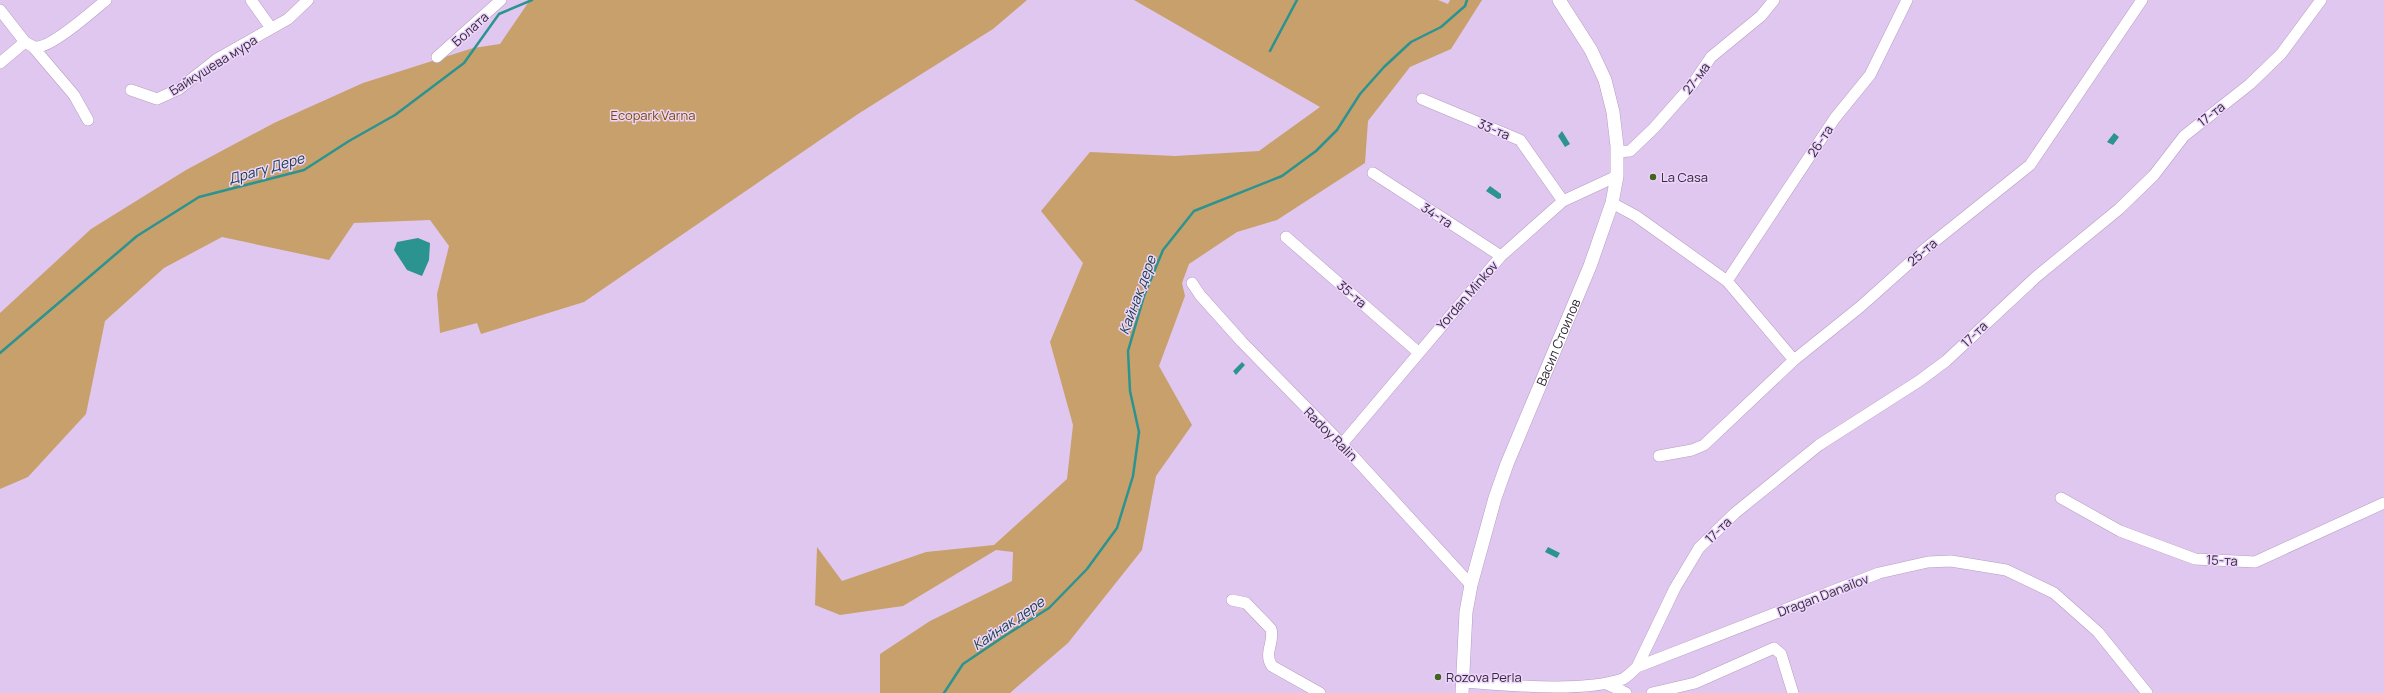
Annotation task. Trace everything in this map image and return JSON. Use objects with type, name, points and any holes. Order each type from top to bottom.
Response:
[{"type":"street","points":[[0,64],[30,45],[42,47],[81,21],[106,0]]},
{"type":"street","points":[[251,0],[271,28]]},
{"type":"street","name":"Байкушева мура","points":[[132,90],[157,99],[180,89],[217,60],[288,19],[308,0]]},
{"type":"street","name":"Болата","points":[[437,57],[501,0]]},
{"type":"street","name":"Васил Стоилов","points":[[1462,688],[1466,612],[1471,585],[1507,464],[1590,266],[1612,203],[1618,176],[1613,112],[1605,80],[1591,50],[1559,0]]},
{"type":"street","name":"27-ма","points":[[1617,152],[1630,151],[1654,128],[1692,85],[1711,57],[1761,16],[1774,0]]},
{"type":"street","name":"26-та","points":[[1727,281],[1835,118],[1870,75],[1907,0]]},
{"type":"street","name":"25-та","points":[[1659,456],[1692,450],[1704,445],[1794,360],[1860,307],[1925,248],[2030,165],[2142,0]]},
{"type":"street","name":"17-та","points":[[1637,667],[1675,588],[1699,548],[1736,513],[1819,445],[1919,381],[1946,361],[2036,277],[2124,205],[2154,175],[2184,136],[2250,84],[2281,54],[2321,0]]},
{"type":"street","points":[[0,10],[74,95],[88,120]]},
{"type":"street","name":"33-та","points":[[1422,98],[1520,140],[1563,202]]},
{"type":"street","name":"34-та","points":[[1373,173],[1501,256]]},
{"type":"street","name":"Yordan Minkov","points":[[1342,444],[1418,352],[1501,256],[1563,202],[1618,176]]},
{"type":"street","points":[[1612,203],[1636,216],[1727,281],[1770,328],[1794,360]]},
{"type":"street","name":"35-та","points":[[1286,237],[1418,352]]},
{"type":"street","name":"Radoy Ralin","points":[[1192,282],[1200,295],[1242,342],[1342,444],[1471,585]]},
{"type":"street","name":"15-та","points":[[2061,498],[2120,531],[2195,559],[2255,562],[2384,503]]},
{"type":"street","name":"Dragan Danailov","points":[[1462,688],[1537,687],[1584,690],[1624,678],[1637,667],[1879,573],[1928,562],[1952,561],[2006,570],[2054,593],[2098,632],[2147,693]]},
{"type":"street","points":[[1232,600],[1246,603],[1271,629],[1272,634],[1268,661],[1272,666],[1320,693]]},
{"type":"street","points":[[1652,693],[1694,683],[1774,648],[1781,654],[1793,693]]},
{"type":"street","points":[[1607,684],[1626,693]]},
{"type":"green space","name":"Ecopark Varna","points":[[530,0],[1027,0],[993,29],[858,114],[584,302],[481,334],[477,323],[440,333],[437,294],[449,246],[430,220],[354,223],[329,260],[222,237],[164,268],[105,321],[86,414],[28,477],[0,489],[0,313],[91,229],[186,170],[274,123],[363,83],[473,48],[500,44]]},
{"type":"green space","points":[[1134,0],[1438,0],[1448,4],[1450,0],[1482,0],[1451,49],[1410,67],[1368,121],[1365,163],[1277,220],[1237,232],[1189,264],[1182,283],[1185,296],[1159,366],[1192,425],[1156,476],[1142,550],[1068,643],[1010,693],[880,693],[880,654],[930,621],[1012,581],[1013,552],[996,550],[903,606],[840,615],[815,605],[817,547],[842,581],[926,552],[994,545],[1067,479],[1073,425],[1050,342],[1083,263],[1041,211],[1090,152],[1175,156],[1259,151],[1320,107]]},
{"type":"shaded area","points":[[1562,131],[1570,144],[1565,147],[1558,136]]},
{"type":"shaded area","points":[[2114,133],[2119,137],[2113,145],[2107,142]]},
{"type":"shaded area","points":[[1490,186],[1501,194],[1501,198],[1498,199],[1486,191]]},
{"type":"shaded area","points":[[418,238],[430,243],[429,260],[422,276],[407,270],[394,250],[397,242]]},
{"type":"shaded area","points":[[1242,362],[1245,365],[1236,375],[1233,371]]},
{"type":"shaded area","points":[[1548,547],[1560,553],[1557,558],[1545,552]]},
{"type":"waterway","name":"Драгу Дере","points":[[0,353],[137,236],[199,197],[304,170],[349,141],[395,115],[464,63],[499,14],[532,0]]},
{"type":"waterway","name":"Кайнак дере","points":[[1270,51],[1297,0]]},
{"type":"waterway","name":"Кайнак дере","points":[[944,693],[963,664],[1049,608],[1087,569],[1117,528],[1133,476],[1139,432],[1130,391],[1128,351],[1144,296],[1163,250],[1194,211],[1282,176],[1316,151],[1337,130],[1360,94],[1384,67],[1411,42],[1441,27],[1465,6],[1467,0]]},
{"type":"place","name":"La Casa","points":[[1653,177]]},
{"type":"place","name":"Rozova Perla","points":[[1438,677]]}]
